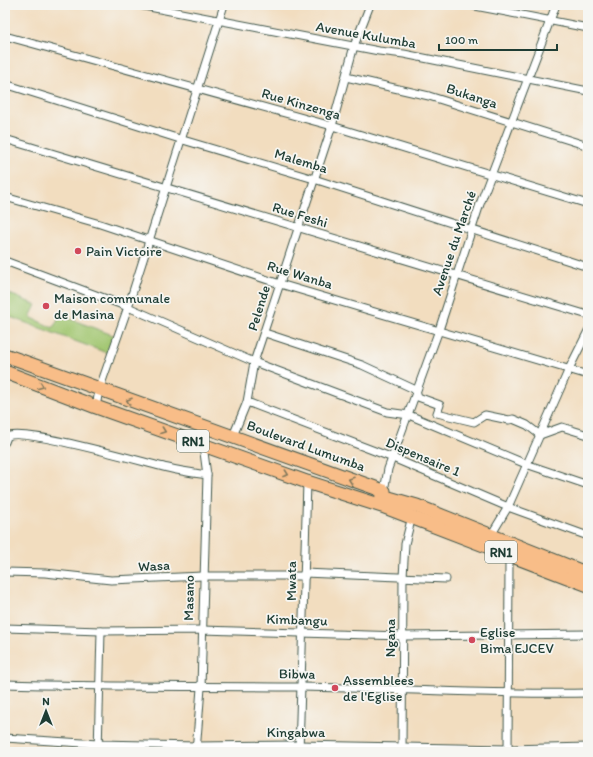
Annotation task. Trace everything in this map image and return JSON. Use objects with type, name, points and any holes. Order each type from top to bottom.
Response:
[{"type":"highway","name":"Boulevard Lumumba","points":[[5,355],[98,390],[233,436],[383,498],[413,517],[588,585]]},
{"type":"highway","name":"Boulevard Lumumba","points":[[5,372],[96,407],[307,482],[383,498]]},
{"type":"highway","points":[[383,498],[413,517],[509,562],[588,592]]},
{"type":"highway","points":[[383,498],[424,505],[588,569]]},
{"type":"highway","name":"Boulevard Lumumba","points":[[413,517],[588,574]]},
{"type":"street","name":"Avenue Kulumba","points":[[139,5],[218,22],[379,51],[404,54],[588,91]]},
{"type":"street","points":[[96,407],[98,390],[128,307],[166,187],[183,140],[224,5]]},
{"type":"street","name":"Pelende","points":[[233,436],[247,402],[254,362],[265,333],[332,126],[354,46],[370,5]]},
{"type":"street","points":[[470,5],[588,28]]},
{"type":"street","name":"Avenue du Marché","points":[[383,498],[388,469],[439,330],[480,204],[556,5]]},
{"type":"street","name":"Rue Kinzenga","points":[[5,36],[332,126],[588,204]]},
{"type":"street","name":"Bukanga","points":[[346,77],[429,96],[588,146]]},
{"type":"street","name":"Malemba","points":[[5,84],[183,140],[314,179],[588,268]]},
{"type":"street","name":"Rue Feshi","points":[[5,140],[166,187],[588,315]]},
{"type":"street","name":"Rue Wanba","points":[[5,197],[150,240],[280,284],[588,375]]},
{"type":"street","points":[[5,261],[128,307],[254,362],[387,412],[409,415],[526,464],[588,485]]},
{"type":"street","points":[[493,532],[508,507],[569,369],[588,331]]},
{"type":"street","points":[[265,333],[362,364],[416,390],[418,397],[440,405],[438,413],[474,422],[485,415],[509,420],[513,418],[527,425],[540,435]]},
{"type":"street","name":"Dispensaire 1","points":[[247,402],[393,458],[508,507],[588,536]]},
{"type":"street","points":[[540,435],[562,427],[588,435]]},
{"type":"street","points":[[6,438],[88,447],[169,468],[207,475]]},
{"type":"street","name":"Masano","points":[[197,749],[201,688],[207,475],[203,445]]},
{"type":"street","name":"Mwata","points":[[299,748],[304,634],[307,482]]},
{"type":"street","name":"Ngana","points":[[402,749],[403,577],[405,544],[413,517]]},
{"type":"street","points":[[508,751],[507,692],[509,562]]},
{"type":"street","name":"Wasa","points":[[5,572],[45,573],[111,580],[203,576],[304,575],[446,579]]},
{"type":"street","name":"Kimbangu","points":[[5,628],[101,631],[202,630],[403,636],[588,634]]},
{"type":"street","points":[[98,752],[101,631]]},
{"type":"street","name":"Bibwa","points":[[5,684],[100,687],[301,687],[403,691],[588,693]]},
{"type":"street","name":"Kingabwa","points":[[5,738],[197,749],[299,748],[508,751],[588,747]]},
{"type":"green space","points":[[5,292],[36,305],[30,317],[53,328],[60,315],[118,337],[107,353],[5,315]]},
{"type":"place","name":"Pain Victoire","points":[[78,251]]},
{"type":"place","name":"Maison communale de Masina","points":[[46,306]]},
{"type":"place","name":"Eglise Bima EJCEV","points":[[472,640]]},
{"type":"place","name":"Assemblees de l'Eglise","points":[[335,688]]}]
